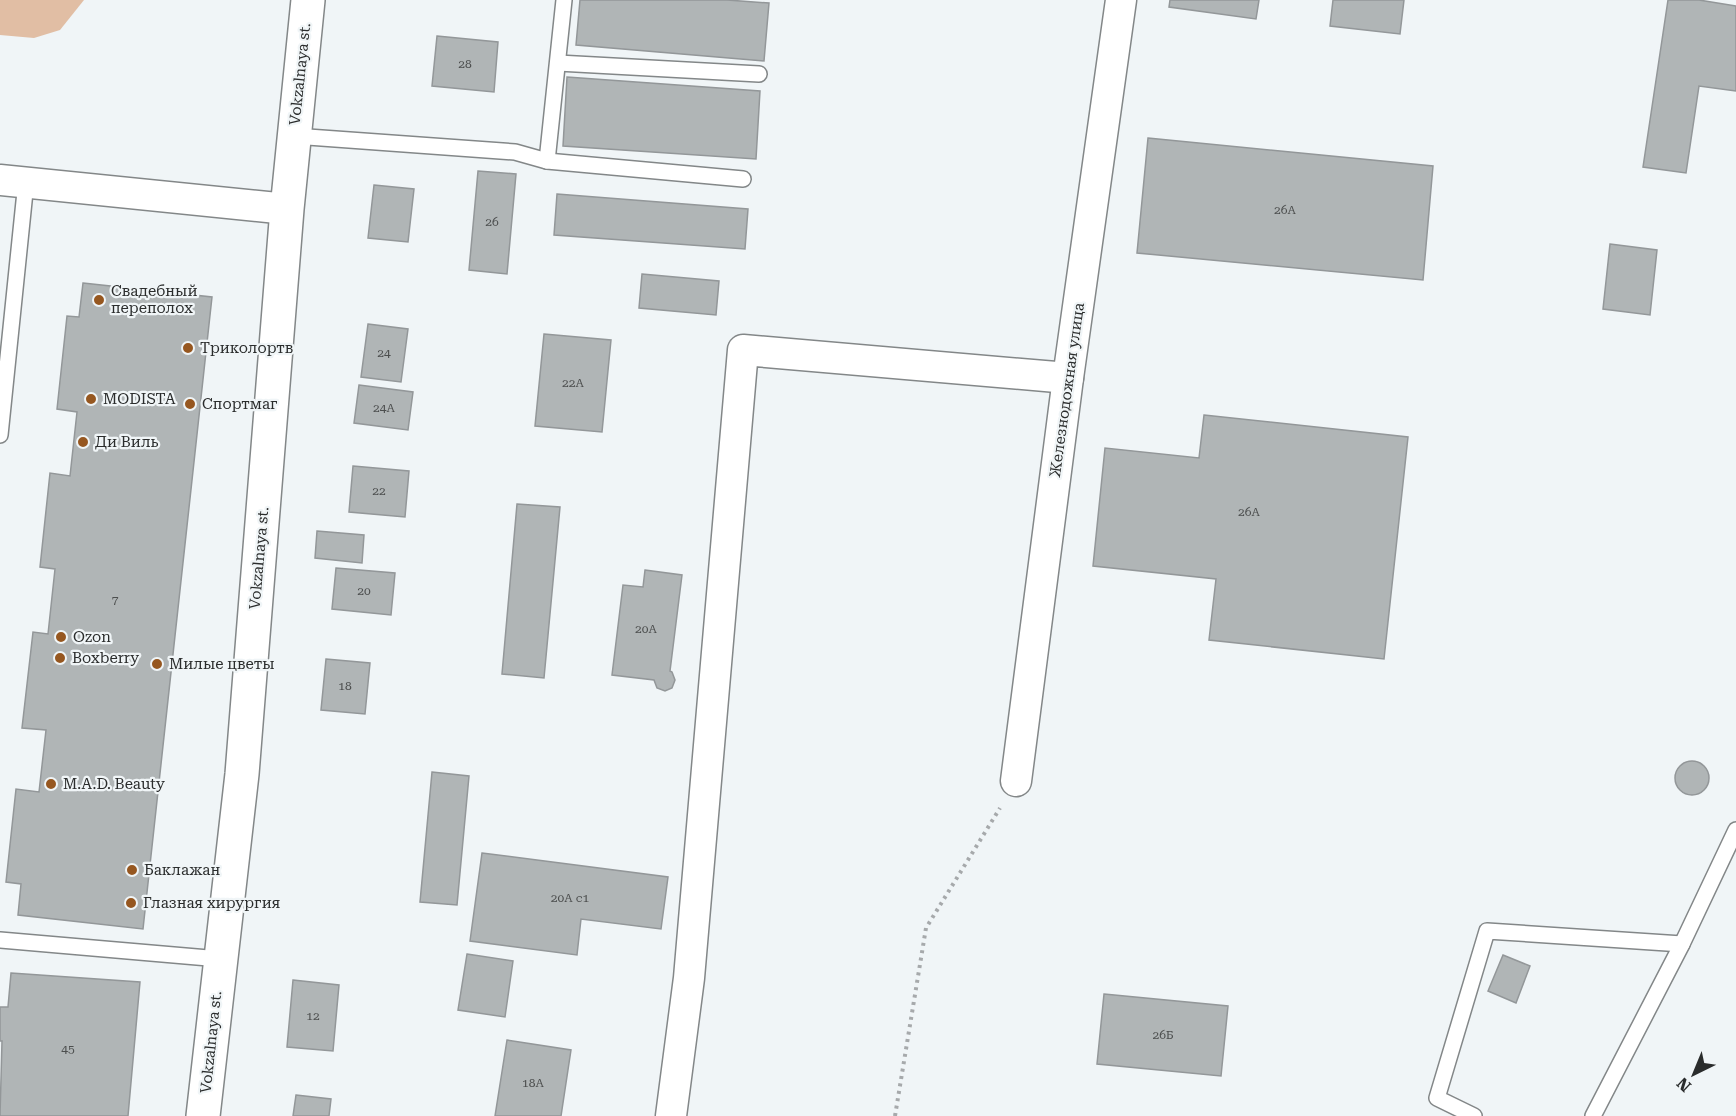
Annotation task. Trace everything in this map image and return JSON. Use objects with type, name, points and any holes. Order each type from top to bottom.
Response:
[{"type":"main road","name":"Vokzalnaya st.","points":[[203,1116],[242,774],[287,209],[308,0]]},
{"type":"street","name":"Железнодожная улица","points":[[1016,781],[1068,378],[1121,0]]},
{"type":"street","points":[[13,181],[287,209]]},
{"type":"street","points":[[671,1116],[689,978],[743,350],[1068,378]]},
{"type":"lane","points":[[547,161],[564,0]]},
{"type":"lane","points":[[558,63],[759,74]]},
{"type":"lane","points":[[294,136],[515,152],[547,161],[743,178]]},
{"type":"lane","points":[[0,435],[13,181]]},
{"type":"lane","points":[[1593,1116],[1682,944],[1736,830]]},
{"type":"lane","points":[[1474,1116],[1437,1098],[1487,931],[1682,944]]},
{"type":"lane","points":[[0,940],[220,959]]},
{"type":"path","points":[[894,1116],[926,928],[1016,781]]},
{"type":"shaded area","points":[[0,0],[84,0],[60,30],[34,38],[0,35]]},
{"type":"building","points":[[580,0],[727,0],[769,3],[764,61],[576,45]]},
{"type":"building","points":[[1170,0],[1259,0],[1256,19],[1169,7]]},
{"type":"building","points":[[1333,0],[1404,0],[1400,34],[1330,26]]},
{"type":"building","points":[[1668,0],[1699,0],[1736,6],[1736,91],[1699,86],[1686,173],[1643,167]]},
{"type":"building","points":[[437,36],[498,42],[494,92],[432,86]]},
{"type":"building","points":[[567,77],[760,91],[756,159],[563,146]]},
{"type":"building","points":[[1148,138],[1433,166],[1423,280],[1137,253]]},
{"type":"building","points":[[478,171],[516,174],[507,274],[469,270]]},
{"type":"building","points":[[374,185],[414,189],[408,242],[368,238]]},
{"type":"building","points":[[557,194],[748,209],[745,249],[554,235]]},
{"type":"building","points":[[1610,244],[1657,250],[1650,315],[1603,309]]},
{"type":"building","points":[[642,274],[719,281],[716,315],[639,308]]},
{"type":"building","points":[[83,283],[212,297],[143,929],[18,915],[21,884],[6,882],[16,789],[39,792],[46,730],[22,728],[33,632],[48,634],[55,569],[40,567],[50,473],[70,476],[77,412],[57,409],[67,316],[79,317]]},
{"type":"building","points":[[368,324],[408,329],[401,382],[361,377]]},
{"type":"building","points":[[544,334],[611,340],[602,432],[535,426]]},
{"type":"building","points":[[359,385],[413,392],[408,430],[354,423]]},
{"type":"building","points":[[1204,415],[1408,437],[1384,659],[1209,640],[1216,579],[1093,566],[1105,448],[1199,458]]},
{"type":"building","points":[[353,466],[409,471],[405,517],[349,512]]},
{"type":"building","points":[[517,504],[560,507],[544,678],[502,674]]},
{"type":"building","points":[[317,531],[364,535],[362,563],[315,558]]},
{"type":"building","points":[[336,568],[395,573],[391,615],[332,609]]},
{"type":"building","points":[[645,570],[682,575],[670,671],[675,680],[672,688],[665,691],[657,688],[654,680],[612,675],[623,585],[643,587]]},
{"type":"building","points":[[326,659],[370,663],[365,714],[321,710]]},
{"type":"building","points":[[1692,761],[1704,766],[1709,778],[1704,790],[1692,795],[1680,790],[1675,778],[1680,766]]},
{"type":"building","points":[[432,772],[469,776],[457,905],[420,902]]},
{"type":"building","points":[[482,853],[668,877],[661,929],[581,919],[577,955],[470,941]]},
{"type":"building","points":[[467,954],[513,961],[505,1017],[458,1010]]},
{"type":"building","points":[[1503,955],[1530,966],[1516,1003],[1488,991]]},
{"type":"building","points":[[11,973],[140,982],[128,1116],[0,1116],[2,1041],[0,1041],[0,1007],[8,1007]]},
{"type":"building","points":[[293,980],[339,985],[333,1051],[287,1047]]},
{"type":"building","points":[[1104,994],[1228,1006],[1221,1076],[1097,1064]]},
{"type":"building","points":[[507,1040],[571,1050],[561,1116],[495,1116]]},
{"type":"building","points":[[296,1095],[331,1099],[329,1116],[293,1116]]},
{"type":"place","name":"Свадебный переполох","points":[[99,300]]},
{"type":"place","name":"Триколортв","points":[[188,348]]},
{"type":"place","name":"MODISTA","points":[[91,399]]},
{"type":"place","name":"Спортмаг","points":[[190,404]]},
{"type":"place","name":"Ди Виль","points":[[83,442]]},
{"type":"place","name":"Ozon","points":[[61,637]]},
{"type":"place","name":"Boxberry","points":[[60,658]]},
{"type":"place","name":"Милые цветы","points":[[157,664]]},
{"type":"place","name":"M.A.D. Beauty","points":[[51,784]]},
{"type":"place","name":"Баклажан","points":[[132,870]]},
{"type":"place","name":"Глазная хирургия","points":[[131,903]]}]
